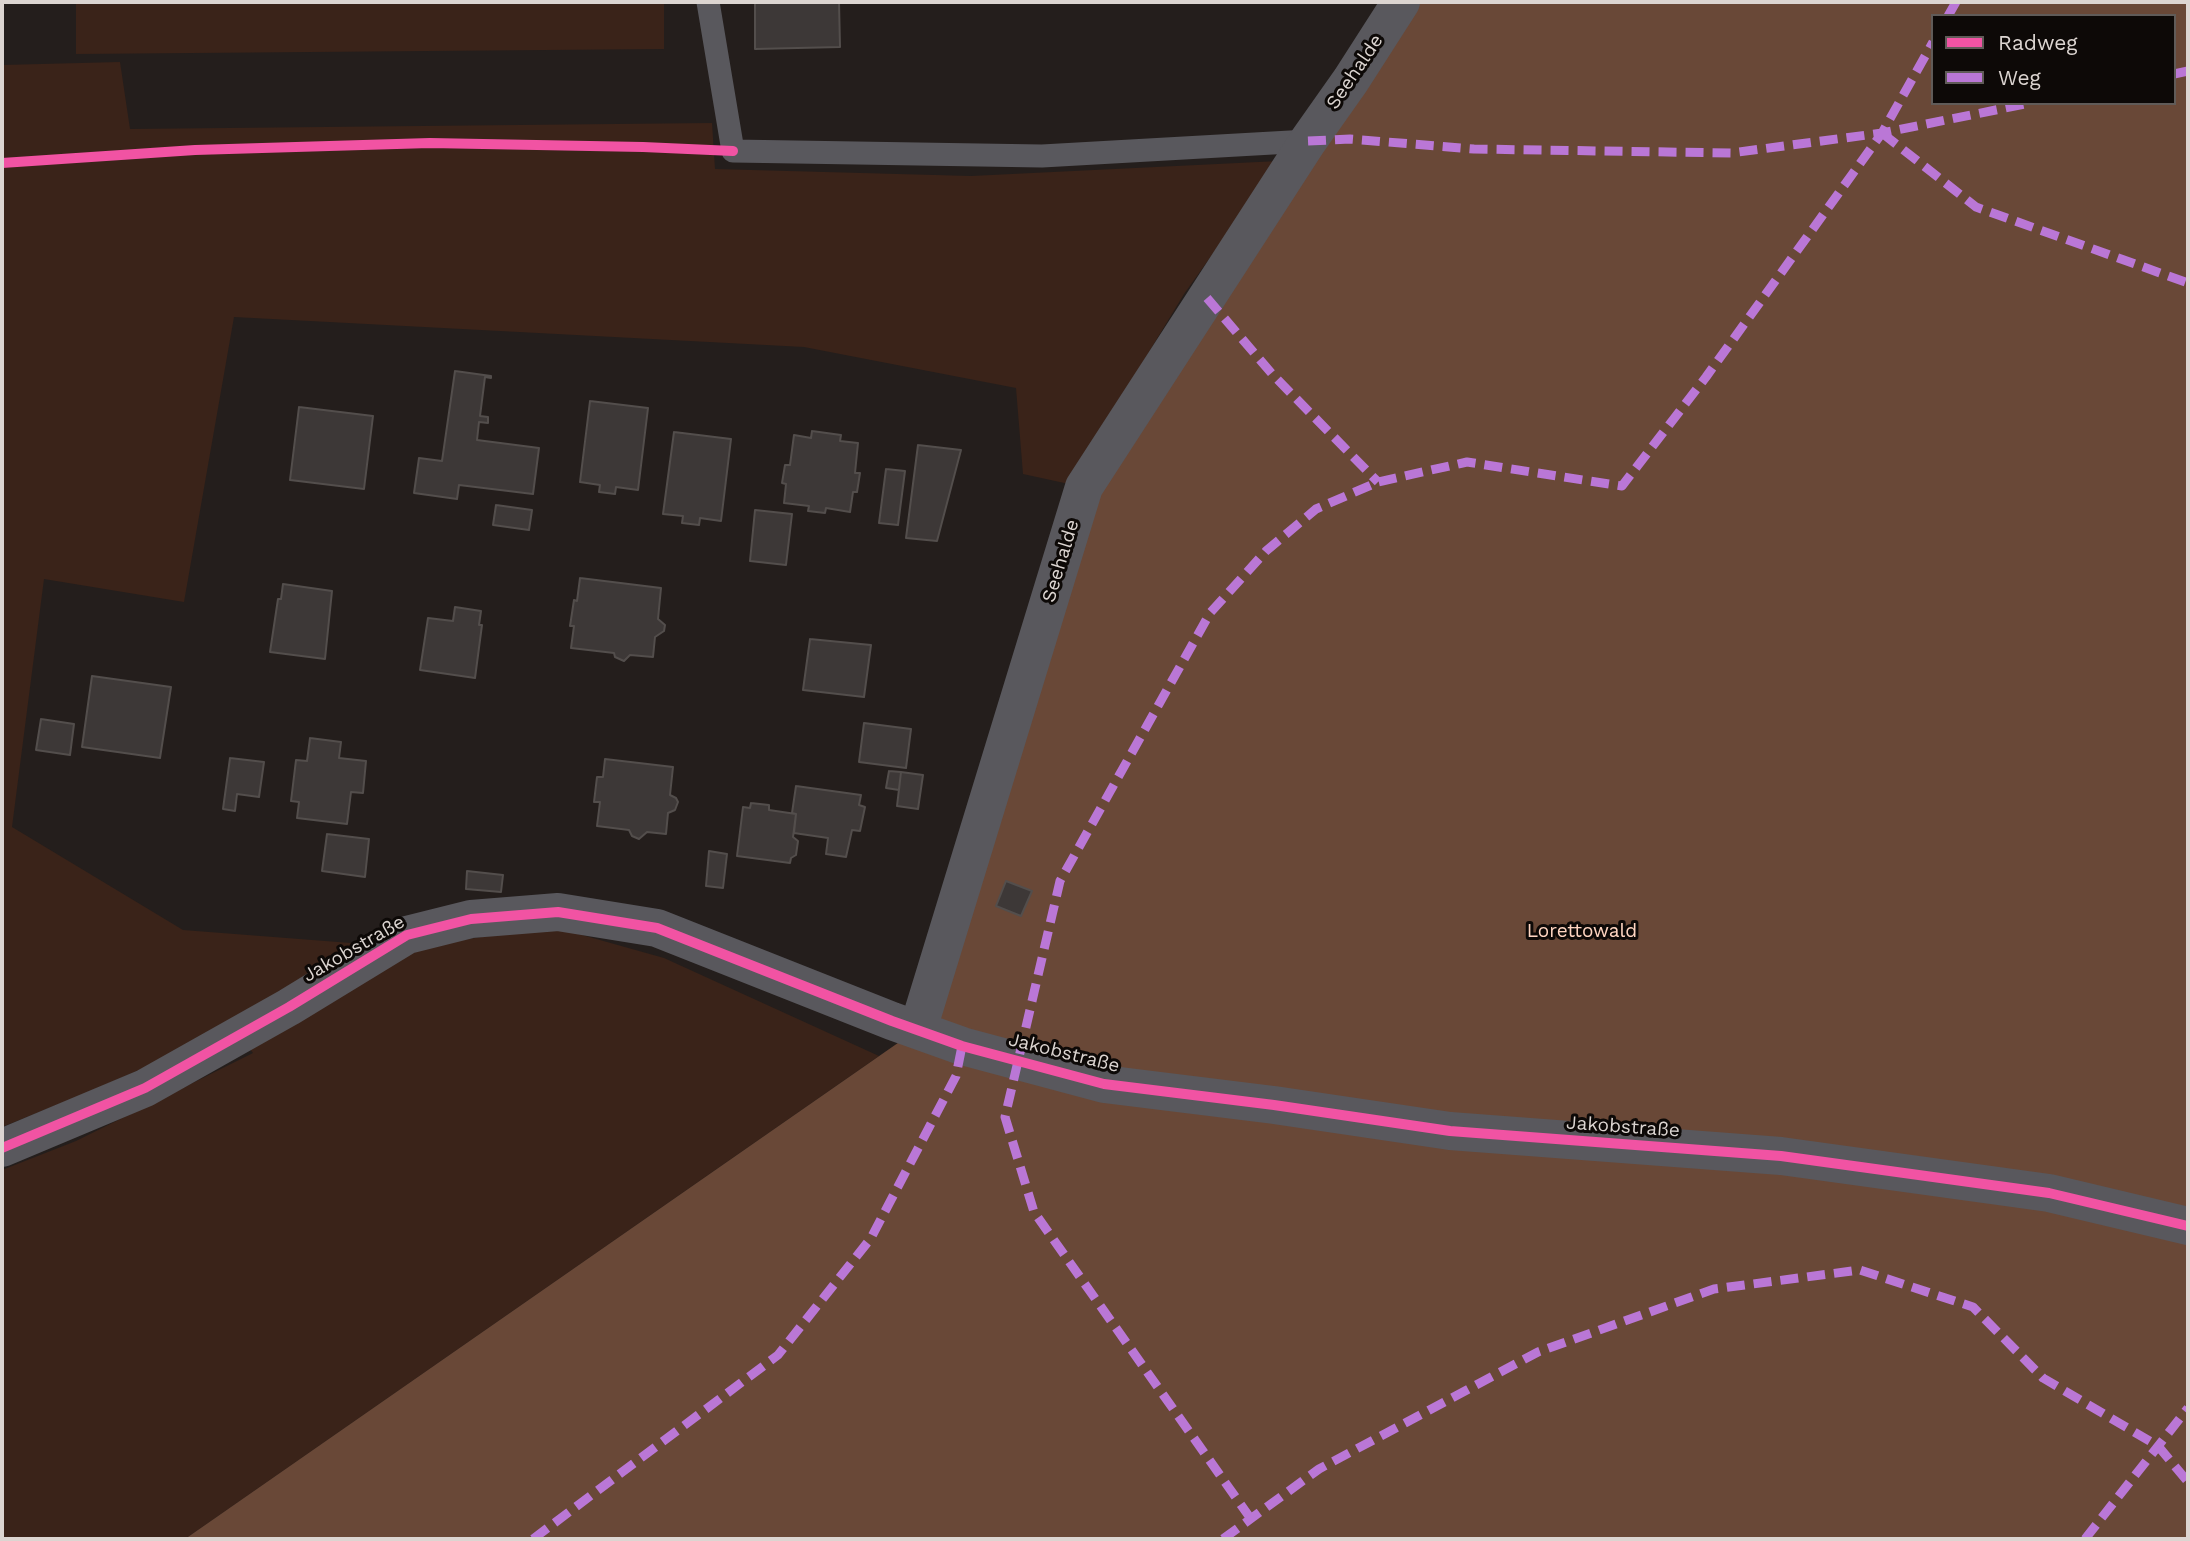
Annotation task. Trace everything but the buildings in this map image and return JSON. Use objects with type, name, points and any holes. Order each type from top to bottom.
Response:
[{"type":"street","name":"Seehalde","points":[[918,1029],[1084,487],[1401,2]]},
{"type":"street","name":"Jakobstraße","points":[[2,1148],[145,1088],[289,1007],[407,935],[471,919],[558,912],[657,928],[962,1046],[1104,1084],[1450,1131],[1781,1156],[2049,1194],[2188,1226]]},
{"type":"lane","points":[[708,2],[733,151],[1042,156],[1308,141]]},
{"type":"shaded area","points":[[76,2],[664,2],[664,49],[76,54]]},
{"type":"shaded area","points":[[120,62],[130,129],[712,123],[715,169],[971,176],[1279,161],[1184,294],[1069,484],[1023,474],[1016,388],[804,347],[234,317],[184,602],[44,579],[12,827],[183,930],[364,944],[444,943],[550,926],[664,958],[879,1056],[185,1539],[2,1539],[2,1170],[76,1141],[253,1053],[234,1029],[2,1127],[2,65]]},
{"type":"green space","name":"Lorettowald","points":[[1399,2],[2188,2],[2188,1539],[185,1539],[918,1029],[1084,487]]},
{"type":"marked path","points":[[1949,14],[1956,2]]},
{"type":"marked path","points":[[1251,1519],[1034,1212],[1005,1117],[1060,881],[1210,613],[1266,551],[1316,509],[1378,482],[1467,462],[1622,486],[1706,377],[1882,133],[1931,46]]},
{"type":"marked path","points":[[2176,74],[2188,71]]},
{"type":"marked path","points":[[1308,141],[1350,139],[1474,149],[1731,153],[1882,133],[2020,105]]},
{"type":"marked path","points":[[1882,133],[1976,207],[2188,283]]},
{"type":"marked path","points":[[1207,298],[1273,375],[1378,482]]},
{"type":"marked path","points":[[533,1539],[778,1355],[871,1238],[956,1076],[962,1046]]},
{"type":"marked path","points":[[1223,1539],[1319,1469],[1538,1352],[1714,1289],[1860,1270],[1973,1307],[2043,1378],[2158,1446],[2188,1482]]},
{"type":"marked path","points":[[2085,1539],[2188,1408]]},
{"type":"cycle path","points":[[2,163],[195,150],[430,143],[733,151]]},
{"type":"cycle path","points":[[2,1148],[145,1088],[289,1007],[407,935],[471,919],[558,912],[657,928],[962,1046],[1104,1084],[1450,1131],[1781,1156],[2049,1193],[2188,1226]]}]
